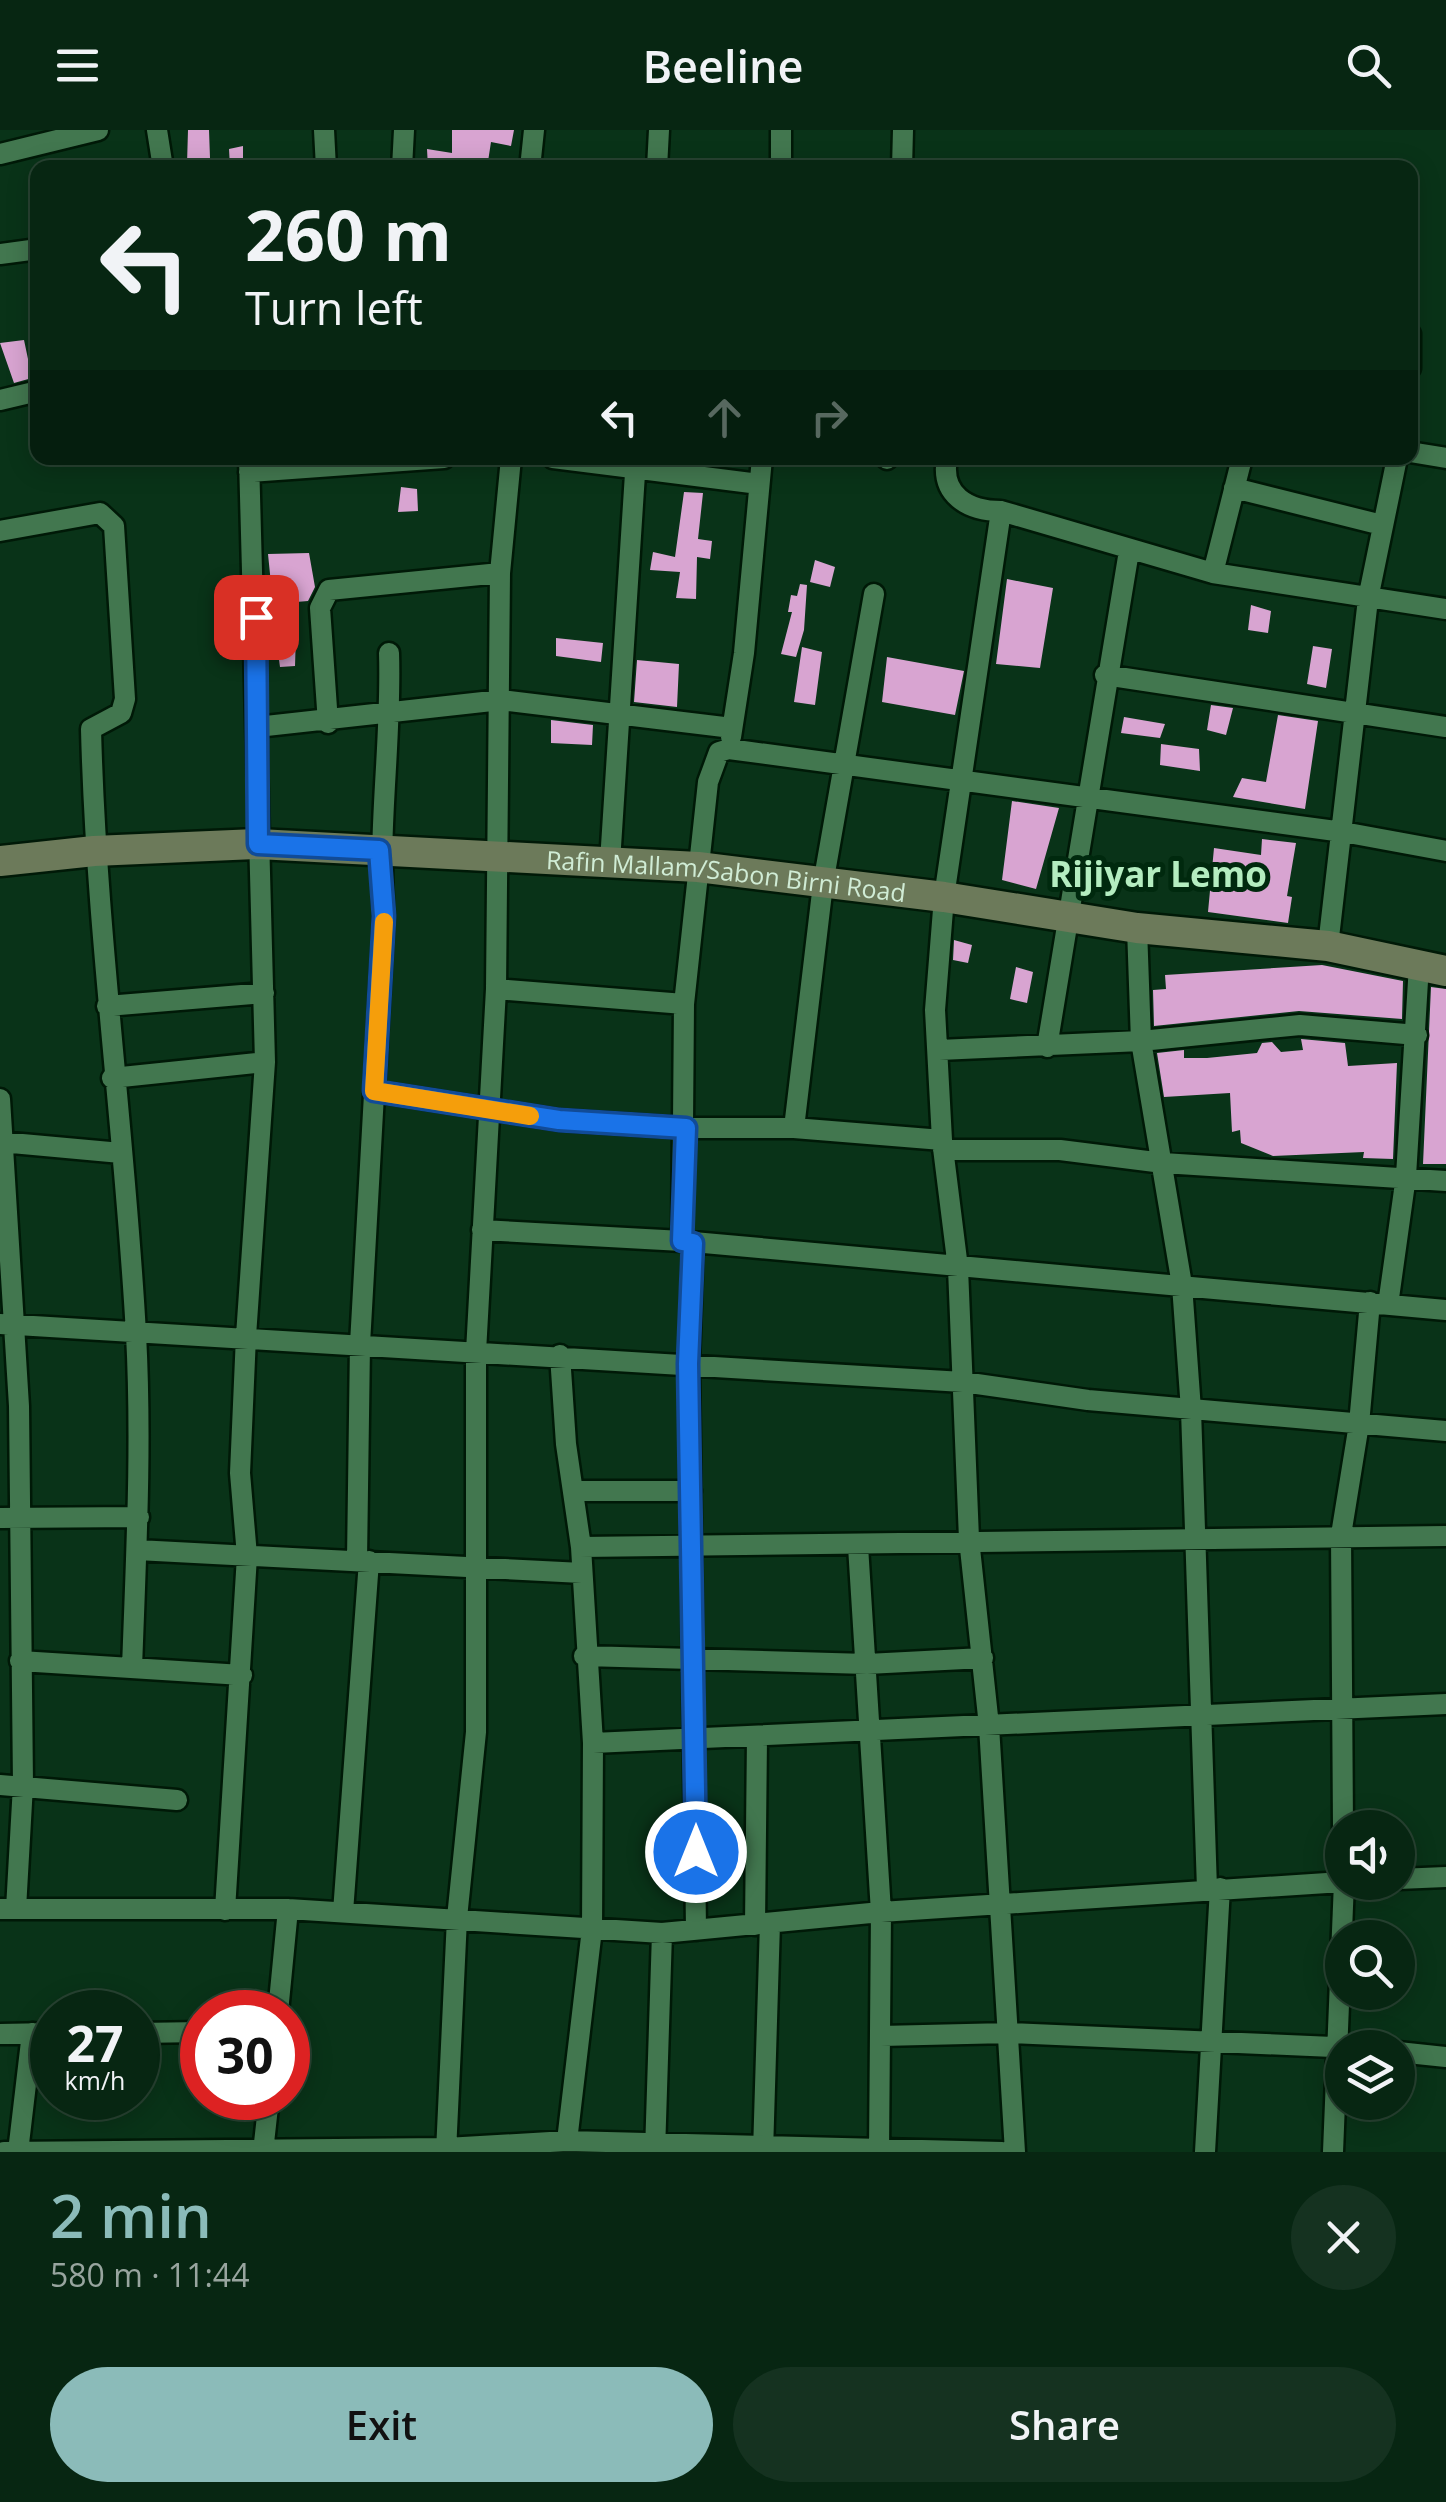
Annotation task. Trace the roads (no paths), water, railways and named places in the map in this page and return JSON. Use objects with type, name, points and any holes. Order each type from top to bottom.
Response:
[{"type":"street","points":[[0,154],[98,130]]},
{"type":"street","points":[[157,130],[163,160]]},
{"type":"street","points":[[324,130],[326,160]]},
{"type":"street","points":[[402,160],[404,130]]},
{"type":"street","points":[[531,160],[534,130]]},
{"type":"street","points":[[657,160],[659,130]]},
{"type":"street","points":[[780,130],[780,160]]},
{"type":"street","points":[[902,160],[903,130]]},
{"type":"street","points":[[0,254],[30,249]]},
{"type":"street","points":[[0,400],[30,392]]},
{"type":"street","points":[[1418,453],[1446,458]]},
{"type":"street","points":[[226,1910],[247,1556],[240,1473],[246,1336],[264,1062],[249,465]]},
{"type":"street","points":[[446,2150],[458,1918],[476,1732],[476,1352],[496,989],[500,573],[510,465]]},
{"type":"street","points":[[610,862],[636,465]]},
{"type":"street","points":[[642,465],[759,484]]},
{"type":"street","points":[[696,1930],[684,1004],[712,760],[730,738],[744,653],[761,465]]},
{"type":"street","points":[[948,465],[950,489],[963,504],[980,511],[1001,511],[1213,573],[1446,609]]},
{"type":"street","points":[[1213,573],[1234,488],[1234,465]]},
{"type":"street","points":[[1328,946],[1368,599],[1395,465]]},
{"type":"street","points":[[1234,488],[1382,525]]},
{"type":"street","points":[[1001,511],[944,897],[935,1010],[943,1145],[958,1268],[969,1539],[989,1726],[1015,2152]]},
{"type":"street","points":[[0,531],[100,514],[114,526],[125,699],[121,714],[92,729],[94,850],[136,1330],[139,1517],[132,1668]]},
{"type":"street","points":[[1047,1047],[1090,796],[1105,675],[1129,551]]},
{"type":"street","points":[[328,722],[320,608],[329,590],[500,573]]},
{"type":"street","points":[[794,1128],[823,884],[874,594]]},
{"type":"street","points":[[344,1912],[363,1561],[360,1344],[384,916],[379,850],[391,712],[389,653]]},
{"type":"street","points":[[1105,675],[1446,728]]},
{"type":"street","points":[[257,727],[501,700],[622,715],[842,762],[1342,832],[1446,851]]},
{"type":"street","name":"Rafin Mallam/Sabon Birni Road","points":[[0,861],[94,850],[258,844],[698,867],[944,897],[1138,928],[1328,946],[1432,968]]},
{"type":"street","points":[[1138,928],[1141,1040],[1182,1285],[1191,1410],[1199,1717],[1214,1889],[1214,2044],[1205,2152]]},
{"type":"street","points":[[1343,1810],[1340,1535],[1379,1303],[1406,1176],[1417,1035],[1432,968]]},
{"type":"street","points":[[496,989],[684,1004]]},
{"type":"street","points":[[107,1006],[264,993]]},
{"type":"street","points":[[939,1050],[1047,1047],[1300,1025],[1417,1035]]},
{"type":"street","points":[[112,1078],[264,1062]]},
{"type":"street","points":[[374,1091],[559,1120],[686,1128],[794,1128],[943,1145],[1060,1150],[1163,1163],[1446,1180]]},
{"type":"street","points":[[0,1098],[9,1324],[13,1649],[23,1785],[8,1910],[288,1909],[662,1932],[882,1912],[1325,1883]]},
{"type":"street","points":[[2,1142],[120,1154]]},
{"type":"street","points":[[482,1230],[688,1242],[1446,1310]]},
{"type":"street","points":[[9,1324],[963,1382],[1191,1410],[1446,1431]]},
{"type":"street","points":[[560,1355],[581,1547],[584,1656],[593,1742],[592,1929],[561,2145]]},
{"type":"street","points":[[573,1491],[691,1491]]},
{"type":"street","points":[[10,1517],[139,1517]]},
{"type":"street","points":[[581,1547],[858,1546],[969,1539],[1446,1536]]},
{"type":"street","points":[[858,1546],[882,1912],[879,2151]]},
{"type":"street","points":[[136,1550],[582,1572]]},
{"type":"street","points":[[13,1649],[132,1668],[242,1675]]},
{"type":"street","points":[[584,1656],[867,1664],[983,1658]]},
{"type":"street","points":[[593,1742],[1446,1704]]},
{"type":"street","points":[[757,1737],[763,1924],[763,2149]]},
{"type":"street","points":[[0,1785],[177,1800]]},
{"type":"street","points":[[1415,1879],[1446,1877]]},
{"type":"street","points":[[1343,1900],[1347,2030]]},
{"type":"street","points":[[280,1990],[288,1909]]},
{"type":"street","points":[[655,2148],[662,1932]]},
{"type":"street","points":[[0,2034],[30,2033]]},
{"type":"street","points":[[881,2036],[1009,2033],[1325,2047]]},
{"type":"street","points":[[1415,2054],[1446,2057]]},
{"type":"street","points":[[18,2152],[30,2092]]},
{"type":"street","points":[[263,2151],[267,2120]]},
{"type":"street","points":[[1334,2152],[1338,2120]]},
{"type":"street","points":[[4,2152],[446,2150],[561,2145],[1002,2152]]},
{"type":"district","name":"Rijiyar Lemo","points":[[1158,873]]}]
